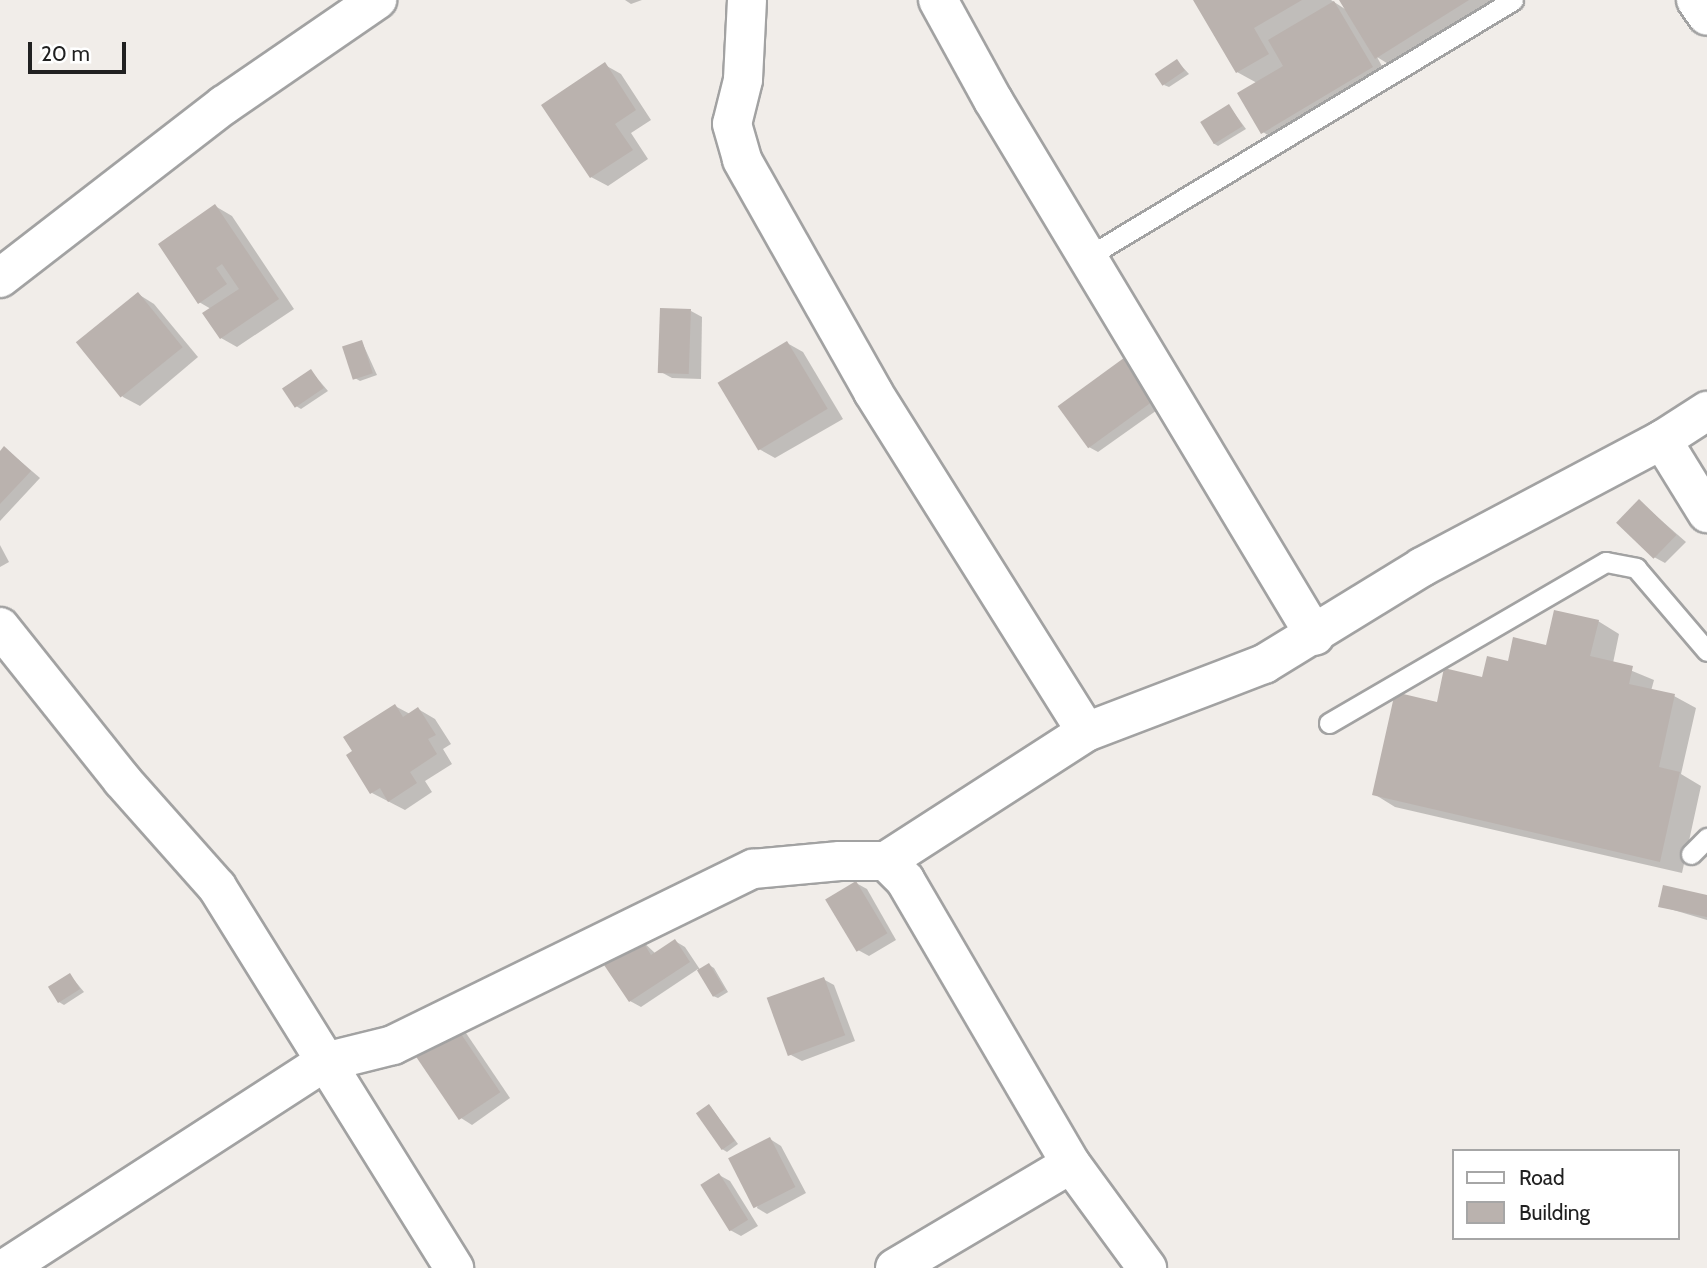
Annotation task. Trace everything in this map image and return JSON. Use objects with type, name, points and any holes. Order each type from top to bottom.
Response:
[{"type":"street","points":[[0,278],[224,105],[377,0]]},
{"type":"street","points":[[747,0],[743,80],[732,124],[742,160],[873,392],[1086,732]]},
{"type":"street","points":[[939,0],[1315,636]]},
{"type":"street","points":[[1696,0],[1707,16]]},
{"type":"street","points":[[6,1268],[325,1062],[393,1045],[752,869],[775,864],[886,861],[1086,732],[1235,677],[1315,636],[1422,567],[1662,440],[1707,411]]},
{"type":"street","points":[[1662,440],[1707,513]]},
{"type":"street","points":[[0,626],[122,780],[217,887],[454,1268]]},
{"type":"street","points":[[886,861],[905,880],[1071,1164],[1147,1268]]},
{"type":"street","points":[[895,1268],[1071,1164]]},
{"type":"lane","points":[[1089,256],[1513,0]]},
{"type":"lane","points":[[1329,723],[1606,562],[1636,568],[1707,651]]},
{"type":"lane","points":[[1691,855],[1707,838]]},
{"type":"building","points":[[1193,0],[1302,0],[1254,28],[1269,54],[1236,73]]},
{"type":"building","points":[[1339,0],[1469,0],[1375,59]]},
{"type":"building","points":[[1334,1],[1373,67],[1261,134],[1237,93],[1283,66],[1268,40]]},
{"type":"building","points":[[1177,59],[1185,71],[1162,86],[1155,74]]},
{"type":"building","points":[[605,62],[636,110],[615,124],[633,150],[590,178],[541,105]]},
{"type":"building","points":[[1229,104],[1243,126],[1214,144],[1200,122]]},
{"type":"building","points":[[215,204],[279,299],[220,339],[202,313],[239,289],[222,264],[216,268],[227,284],[198,304],[158,244]]},
{"type":"building","points":[[138,292],[183,347],[121,398],[76,342]]},
{"type":"building","points":[[660,308],[691,309],[689,374],[658,373]]},
{"type":"building","points":[[362,340],[373,373],[353,380],[342,346]]},
{"type":"building","points":[[787,341],[828,409],[758,450],[718,383]]},
{"type":"building","points":[[1128,355],[1159,397],[1088,448],[1058,406]]},
{"type":"building","points":[[311,369],[324,388],[295,408],[282,389]]},
{"type":"building","points":[[4,446],[31,471],[0,504],[0,451]]},
{"type":"building","points":[[1639,499],[1676,535],[1653,559],[1616,523]]},
{"type":"building","points":[[1554,610],[1599,620],[1590,656],[1633,666],[1629,684],[1675,694],[1659,767],[1680,772],[1660,862],[1372,795],[1395,692],[1437,702],[1444,668],[1482,677],[1487,656],[1508,661],[1513,637],[1546,645]]},
{"type":"building","points":[[395,704],[403,717],[418,707],[436,735],[428,739],[437,754],[410,772],[417,783],[388,802],[380,788],[370,794],[346,755],[352,751],[343,737]]},
{"type":"building","points":[[856,881],[887,933],[857,952],[825,900]]},
{"type":"building","points":[[1663,885],[1707,895],[1707,917],[1658,907]]},
{"type":"building","points":[[640,937],[651,955],[675,939],[690,962],[629,1002],[602,962]]},
{"type":"building","points":[[709,963],[725,990],[713,997],[697,970]]},
{"type":"building","points":[[70,973],[80,989],[58,1003],[48,987]]},
{"type":"building","points":[[824,977],[845,1035],[788,1056],[767,998]]},
{"type":"building","points":[[455,1025],[500,1092],[459,1120],[414,1053]]},
{"type":"building","points":[[709,1104],[735,1141],[722,1150],[696,1113]]},
{"type":"building","points":[[770,1137],[795,1187],[754,1208],[728,1158]]},
{"type":"building","points":[[719,1173],[748,1220],[729,1231],[700,1185]]}]
